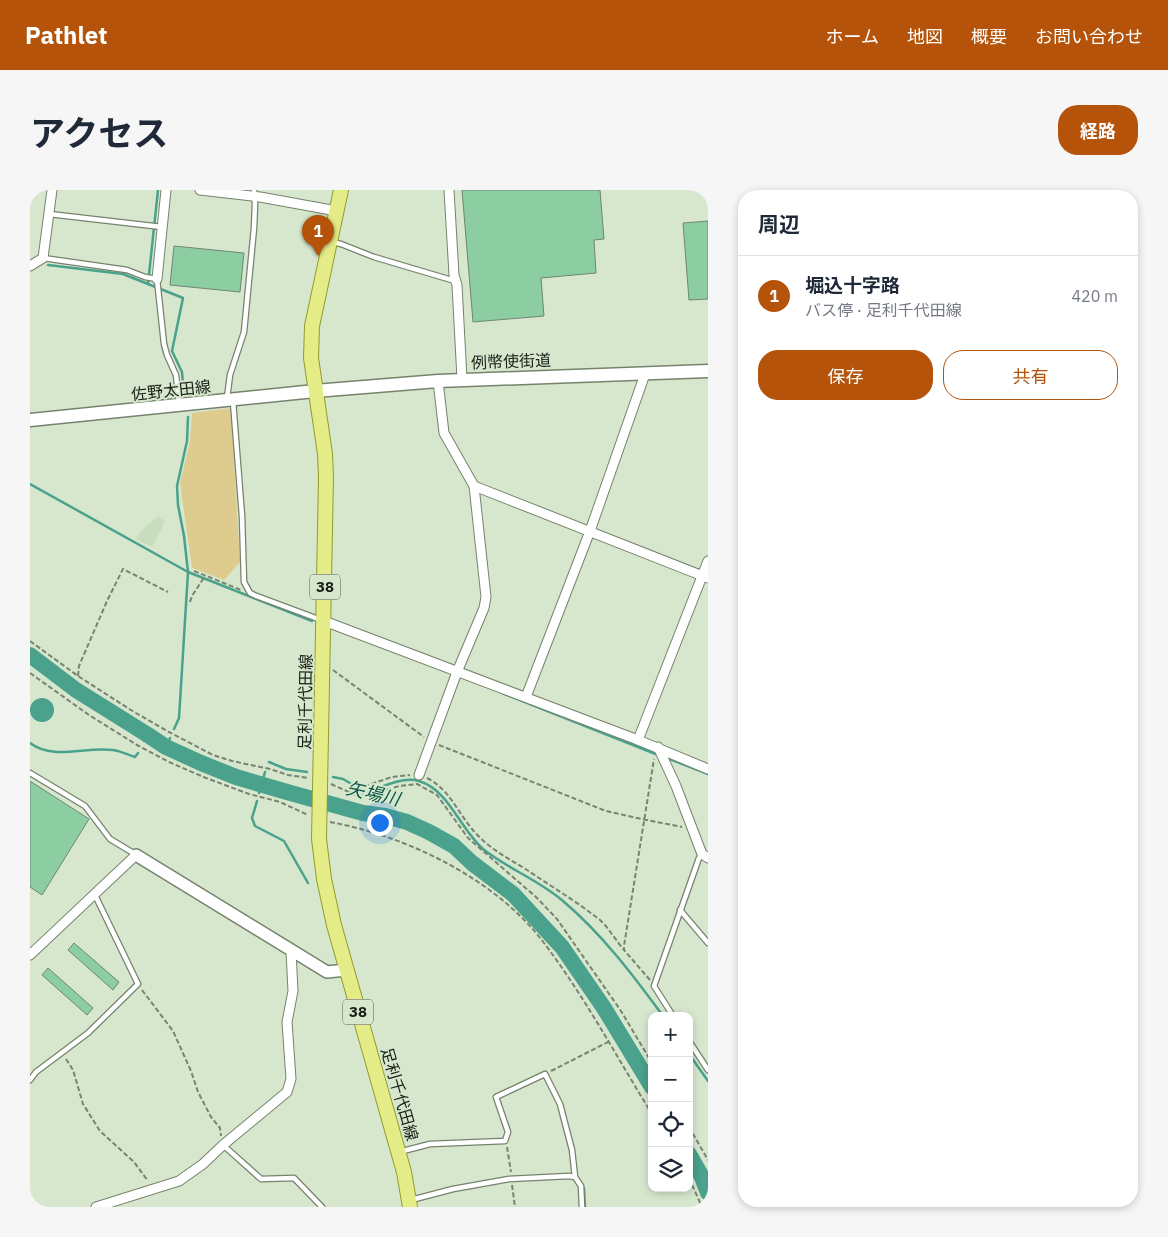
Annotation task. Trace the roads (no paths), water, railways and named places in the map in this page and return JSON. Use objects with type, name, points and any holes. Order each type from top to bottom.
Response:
[{"type":"main road","name":"足利千代田線","points":[[341,190],[312,326],[311,358],[325,454],[326,477],[319,839],[324,879],[346,970],[404,1172],[410,1204]]},
{"type":"main road","name":"例幣使街道","points":[[315,391],[462,379],[708,371]]},
{"type":"main road","name":"佐野太田線","points":[[30,420],[315,391]]},
{"type":"street","points":[[30,266],[43,258],[52,190]]},
{"type":"street","points":[[157,280],[166,190]]},
{"type":"street","points":[[200,190],[254,193],[337,211]]},
{"type":"street","points":[[448,190],[462,379]]},
{"type":"street","points":[[526,697],[590,531],[645,374]]},
{"type":"street","points":[[419,775],[457,672],[480,619],[486,597],[474,486],[444,433],[438,381]]},
{"type":"street","points":[[474,486],[705,577]]},
{"type":"street","points":[[638,740],[705,577],[708,561]]},
{"type":"street","points":[[324,621],[658,747],[708,769]]},
{"type":"street","points":[[658,747],[705,856]]},
{"type":"street","points":[[30,955],[136,855],[327,972],[346,970]]},
{"type":"street","points":[[96,1207],[179,1180],[203,1164],[287,1092],[291,1079],[287,1022],[292,991],[291,951]]},
{"type":"lane","points":[[254,193],[253,246],[244,332],[230,375],[230,400],[244,582],[250,593],[324,621]]},
{"type":"lane","points":[[49,214],[162,228]]},
{"type":"lane","points":[[330,242],[342,244],[374,257],[456,281]]},
{"type":"lane","points":[[43,258],[127,270],[157,280],[163,337],[167,355],[176,375],[179,405]]},
{"type":"lane","points":[[30,773],[85,806],[110,839],[136,855]]},
{"type":"lane","points":[[670,1012],[654,986],[699,858],[705,856]]},
{"type":"lane","points":[[30,1080],[36,1072],[88,1033],[138,984],[95,895]]},
{"type":"lane","points":[[680,910],[708,943]]},
{"type":"lane","points":[[693,1047],[708,1070]]},
{"type":"lane","points":[[398,1152],[430,1144],[505,1141],[508,1132],[496,1097],[545,1074],[560,1104],[572,1150],[575,1177],[581,1186],[582,1207]]},
{"type":"lane","points":[[223,1145],[261,1179],[294,1178],[322,1207]]},
{"type":"lane","points":[[410,1204],[459,1187],[508,1179],[575,1177]]},
{"type":"water","points":[[42,698],[47,699],[53,705],[53,715],[47,721],[42,722],[37,721],[31,715],[30,710],[31,705],[37,699]]},
{"type":"waterway","points":[[148,284],[158,190]]},
{"type":"waterway","points":[[48,265],[123,274],[183,298],[172,351],[182,372],[184,396]]},
{"type":"waterway","points":[[174,729],[179,718],[188,572],[177,486],[187,441],[188,417]]},
{"type":"waterway","points":[[30,484],[188,572],[312,621]]},
{"type":"waterway","name":"矢場川","points":[[30,655],[76,690],[166,747],[201,763],[236,777],[287,792],[363,813],[407,822],[454,846],[472,863],[513,894],[562,947],[604,1008],[648,1080]]},
{"type":"waterway","points":[[502,693],[658,755]]},
{"type":"waterway","name":"矢場川","points":[[144,741],[148,735]]},
{"type":"waterway","points":[[166,747],[170,738]]},
{"type":"waterway","points":[[30,743],[39,748],[59,752],[102,749],[119,751],[135,757],[138,753]]},
{"type":"waterway","points":[[667,758],[708,774]]},
{"type":"waterway","points":[[269,762],[286,769],[307,772]]},
{"type":"waterway","name":"矢場川","points":[[259,793],[265,772]]},
{"type":"waterway","points":[[333,777],[343,779],[355,786]]},
{"type":"waterway","points":[[363,793],[405,780],[419,781],[429,786],[446,801],[483,849],[554,894],[591,927],[628,970],[660,1012]]},
{"type":"waterway","points":[[257,801],[252,818],[255,826],[284,841],[308,883]]},
{"type":"waterway","points":[[691,1057],[708,1081]]},
{"type":"waterway","name":"矢場川","points":[[693,1161],[708,1193]]},
{"type":"waterway","points":[[584,1188],[585,1207]]},
{"type":"place","name":"堀込十字路","points":[[318,256]]}]
